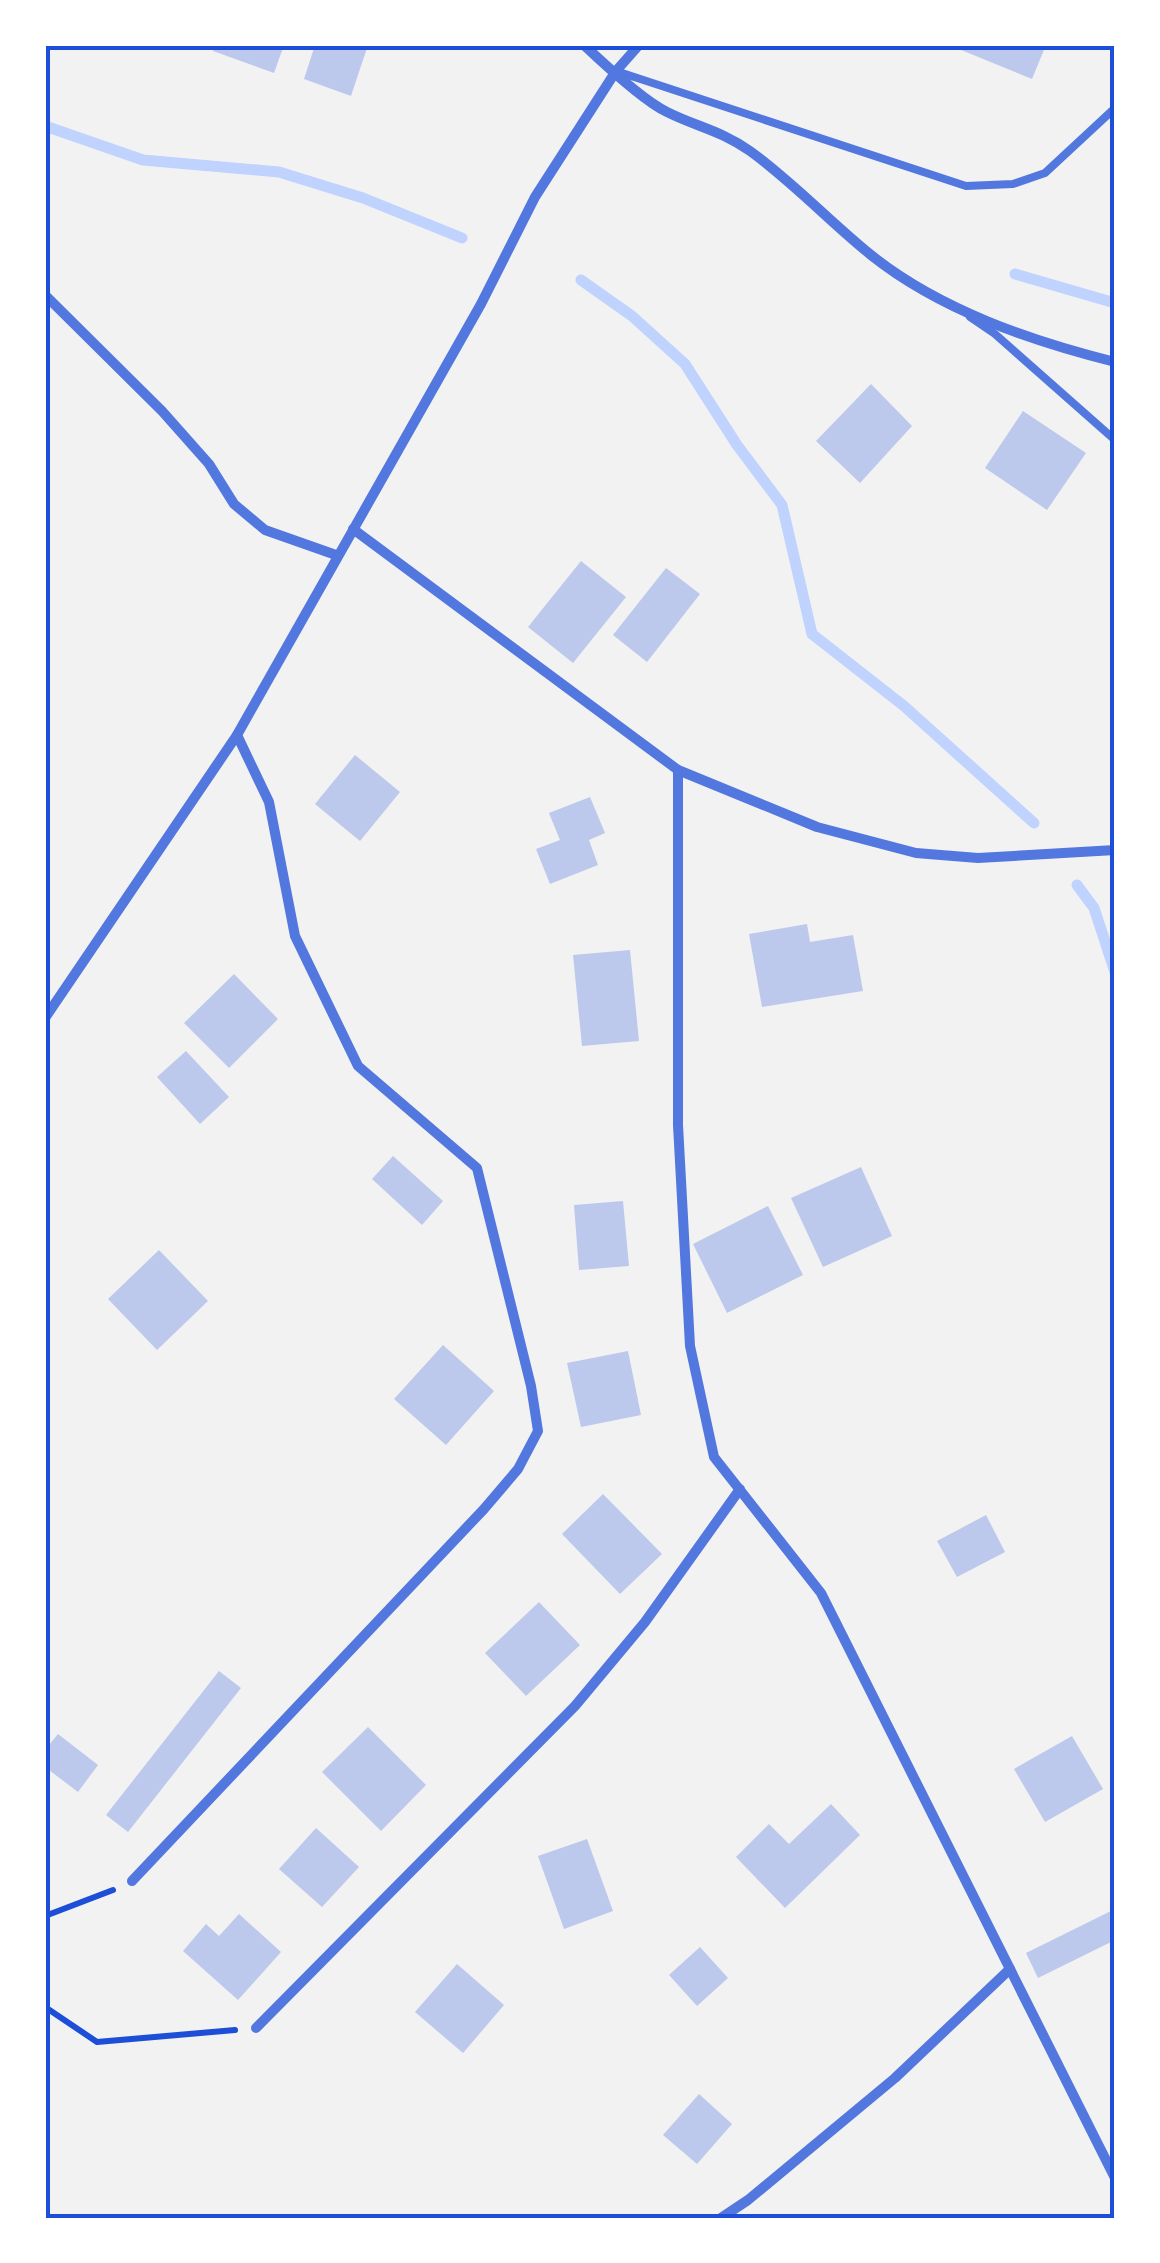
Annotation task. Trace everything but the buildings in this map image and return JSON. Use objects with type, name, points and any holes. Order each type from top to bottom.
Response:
[{"type":"street","points":[[584,45],[665,112],[723,132],[874,258],[957,308],[1050,343],[1115,362]]},
{"type":"street","points":[[45,1018],[238,735],[480,304],[535,197],[616,71],[639,45]]},
{"type":"street","points":[[46,299],[162,411],[209,464],[234,504],[265,530],[336,555]]},
{"type":"street","points":[[353,529],[678,770],[818,827],[916,853],[978,858],[1115,850]]},
{"type":"street","points":[[132,1882],[484,1509],[518,1468],[538,1431],[531,1386],[476,1168],[358,1066],[295,936],[268,802],[238,735]]},
{"type":"street","points":[[678,770],[678,1125],[690,1346],[714,1456],[821,1594],[1115,2178]]},
{"type":"street","points":[[256,2028],[575,1706],[645,1622],[740,1489]]},
{"type":"street","points":[[720,2218],[748,2200],[895,2078],[1010,1968]]},
{"type":"lane","points":[[616,71],[966,186],[1013,184],[1045,172],[1115,108]]},
{"type":"lane","points":[[957,308],[994,334],[1115,440]]},
{"type":"path","points":[[45,1916],[85,1904],[132,1882]]},
{"type":"path","points":[[45,2008],[97,2042],[256,2028]]},
{"type":"waterway","points":[[45,126],[143,160],[279,172],[363,198],[462,238]]},
{"type":"waterway","points":[[1015,274],[1115,303]]},
{"type":"waterway","points":[[581,280],[632,316],[685,364],[737,445],[782,505],[812,634],[904,706],[1034,823]]},
{"type":"waterway","points":[[1077,885],[1094,908],[1115,972]]}]
